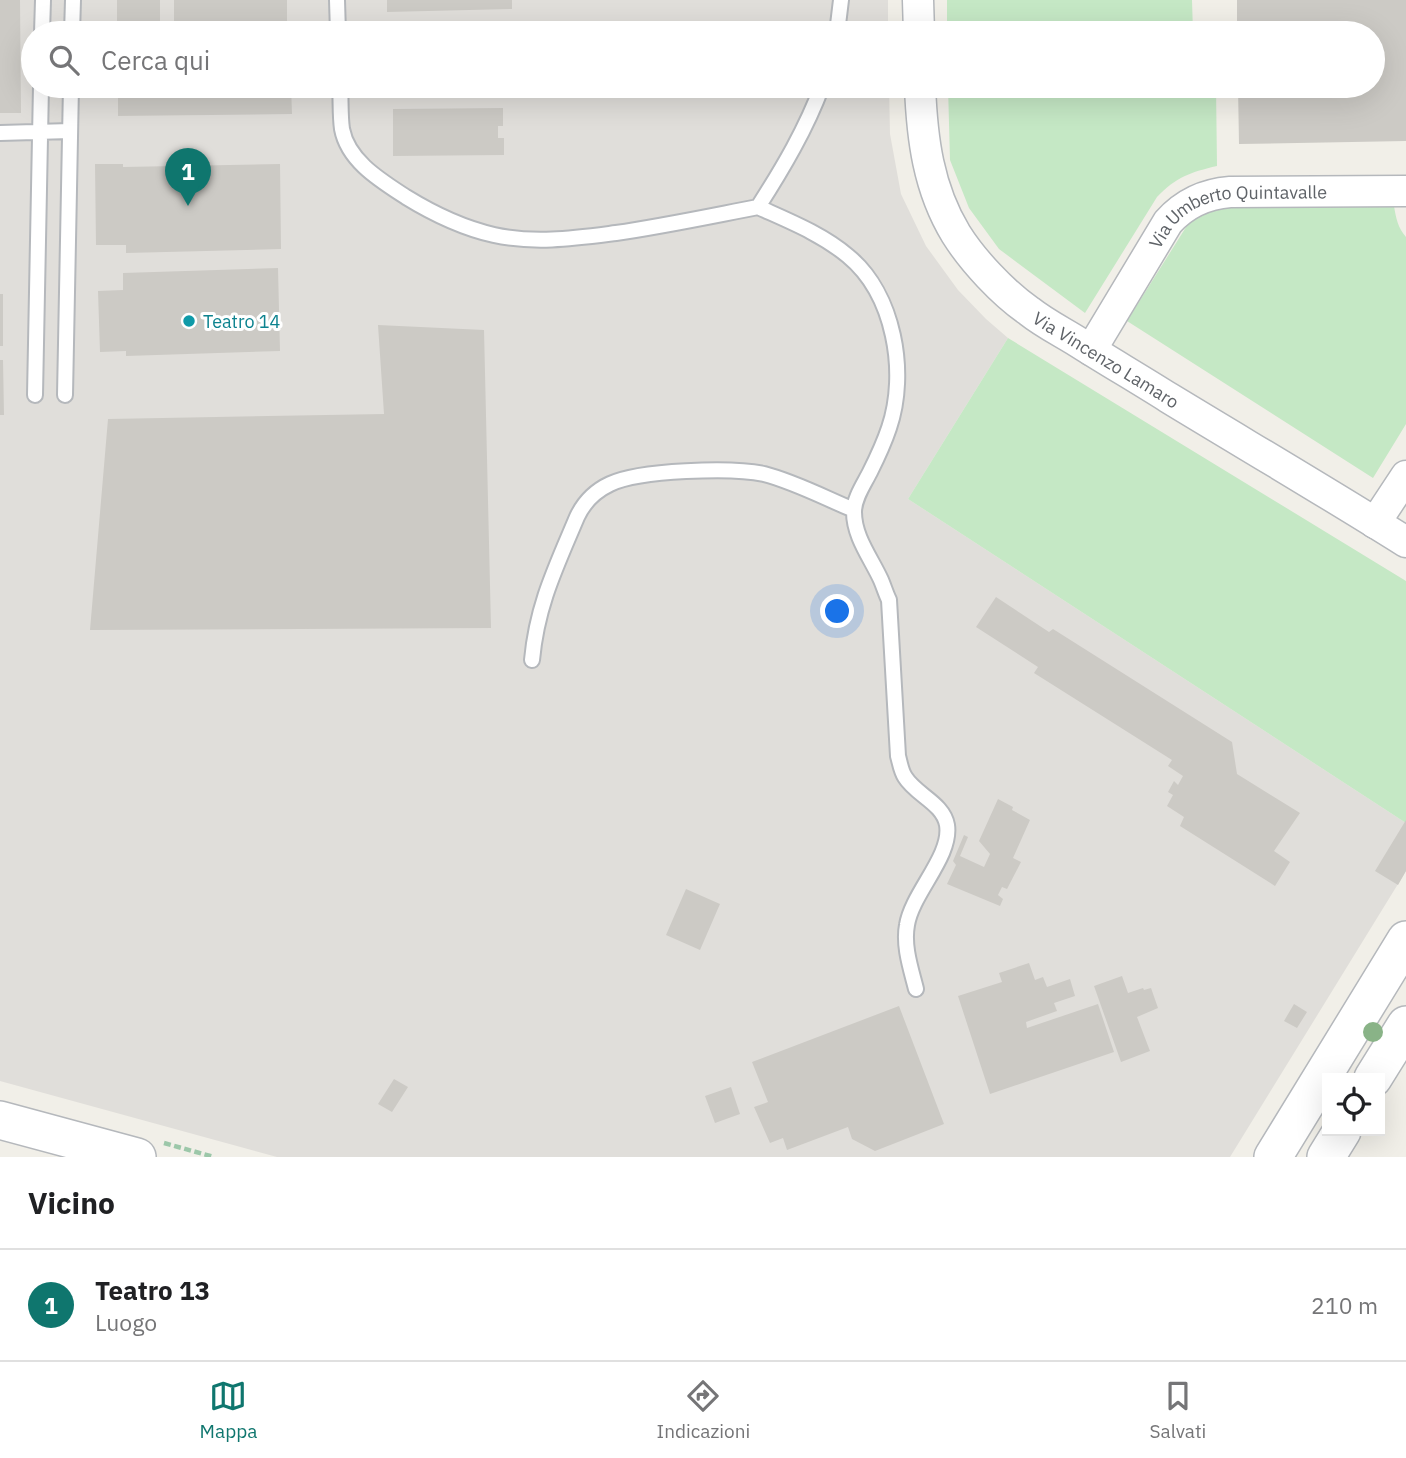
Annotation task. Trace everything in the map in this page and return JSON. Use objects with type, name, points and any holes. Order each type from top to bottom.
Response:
[{"type":"street","points":[[918,0],[919,21]]},
{"type":"street","name":"Via Vincenzo Lamaro","points":[[921,98],[928,166],[934,189],[955,232],[1010,297],[1091,350],[1406,542]]},
{"type":"street","name":"Via Umberto Quintavalle","points":[[1091,350],[1168,222],[1182,207],[1220,193],[1406,191]]},
{"type":"street","points":[[1375,523],[1406,476]]},
{"type":"street","points":[[1273,1157],[1406,940]]},
{"type":"street","points":[[1376,1073],[1406,1025]]},
{"type":"street","points":[[0,1121],[137,1157]]},
{"type":"street","points":[[1326,1157],[1339,1136]]},
{"type":"lane","points":[[42,21],[43,0]]},
{"type":"lane","points":[[72,21],[73,0]]},
{"type":"lane","points":[[337,0],[338,21]]},
{"type":"lane","points":[[838,21],[841,0]]},
{"type":"lane","points":[[35,395],[41,98]]},
{"type":"lane","points":[[65,396],[71,98]]},
{"type":"lane","points":[[341,98],[342,129],[346,143],[364,167],[418,204],[453,221],[491,234],[532,239],[572,239],[758,207],[815,234],[848,256],[869,279],[887,316],[894,343],[895,403],[889,429],[854,510],[856,528],[889,600],[898,756],[905,777],[943,813],[948,830],[940,857],[918,894],[907,922],[906,950],[916,989]]},
{"type":"lane","points":[[758,207],[792,152],[817,98]]},
{"type":"lane","points":[[0,133],[70,131]]},
{"type":"lane","points":[[532,660],[543,601],[581,508],[594,494],[611,483],[639,475],[734,470],[771,476],[854,510]]},
{"type":"shaded area","points":[[0,0],[888,0],[888,21],[21,21],[21,98],[889,98],[890,134],[901,194],[926,246],[958,290],[1008,338],[908,499],[1406,823],[1406,871],[1230,1157],[277,1157],[0,1081]]},
{"type":"green space","points":[[947,0],[1192,0],[1193,21],[947,21]]},
{"type":"green space","points":[[948,98],[1216,98],[1217,166],[1184,176],[1157,197],[1085,313],[999,249],[969,208],[950,160]]},
{"type":"green space","points":[[1394,206],[1398,223],[1406,237],[1406,424],[1373,478],[1127,321],[1188,224],[1198,215],[1217,208]]},
{"type":"green space","points":[[1008,338],[1406,581],[1406,823],[908,499]]},
{"type":"building","points":[[0,0],[20,0],[21,113],[0,113]]},
{"type":"building","points":[[117,0],[160,0],[160,21],[117,21]]},
{"type":"building","points":[[174,0],[287,0],[287,21],[174,21]]},
{"type":"building","points":[[387,0],[512,0],[512,9],[387,12]]},
{"type":"building","points":[[1237,0],[1406,0],[1406,141],[1239,144],[1238,98],[1385,98],[1385,21],[1237,21]]},
{"type":"building","points":[[118,98],[291,98],[292,114],[118,116]]},
{"type":"building","points":[[503,108],[503,126],[498,126],[498,138],[504,138],[504,155],[393,156],[393,109]]},
{"type":"building","points":[[95,164],[123,164],[123,167],[280,164],[281,249],[126,253],[126,245],[96,245]]},
{"type":"building","name":"Teatro 14","points":[[278,268],[280,351],[126,356],[126,351],[100,352],[98,291],[123,290],[123,273]]},
{"type":"building","points":[[0,294],[3,294],[3,346],[0,346]]},
{"type":"building","points":[[378,325],[484,330],[491,628],[90,630],[108,419],[384,414]]},
{"type":"building","points":[[0,360],[3,360],[4,415],[0,415]]},
{"type":"building","points":[[996,597],[1049,632],[1053,629],[1232,742],[1237,774],[1300,813],[1274,851],[1290,862],[1275,886],[1180,826],[1184,817],[1167,806],[1173,795],[1168,792],[1174,781],[1178,785],[1183,776],[1168,766],[1172,760],[1034,673],[1038,667],[976,627]]},
{"type":"building","points":[[998,799],[1030,820],[1013,858],[1021,862],[1007,889],[1002,887],[998,895],[1003,899],[1000,906],[947,884],[956,865],[953,861],[964,835],[968,837],[960,856],[984,867],[990,854],[979,841]]},
{"type":"building","points":[[1406,820],[1406,871],[1398,885],[1375,871]]},
{"type":"building","points":[[686,889],[720,904],[700,950],[666,935]]},
{"type":"building","points":[[1029,963],[1035,980],[1043,977],[1047,987],[1070,979],[1075,996],[1054,1003],[1057,1011],[1026,1022],[1027,1028],[1098,1004],[1114,1052],[990,1094],[958,996],[1002,982],[999,973]]},
{"type":"building","points":[[1122,976],[1128,993],[1151,988],[1158,1008],[1137,1017],[1150,1051],[1121,1062],[1094,986]]},
{"type":"building","points":[[1294,1004],[1307,1012],[1297,1028],[1284,1021]]},
{"type":"building","points":[[899,1006],[944,1124],[875,1151],[852,1139],[848,1127],[787,1150],[783,1138],[770,1143],[754,1107],[768,1102],[752,1062]]},
{"type":"building","points":[[394,1079],[408,1087],[392,1112],[378,1104]]},
{"type":"building","points":[[731,1087],[740,1114],[715,1123],[705,1096]]},
{"type":"place","name":"Teatro 13","points":[[188,206]]},
{"type":"place","name":"Teatro 14","points":[[189,321]]}]
